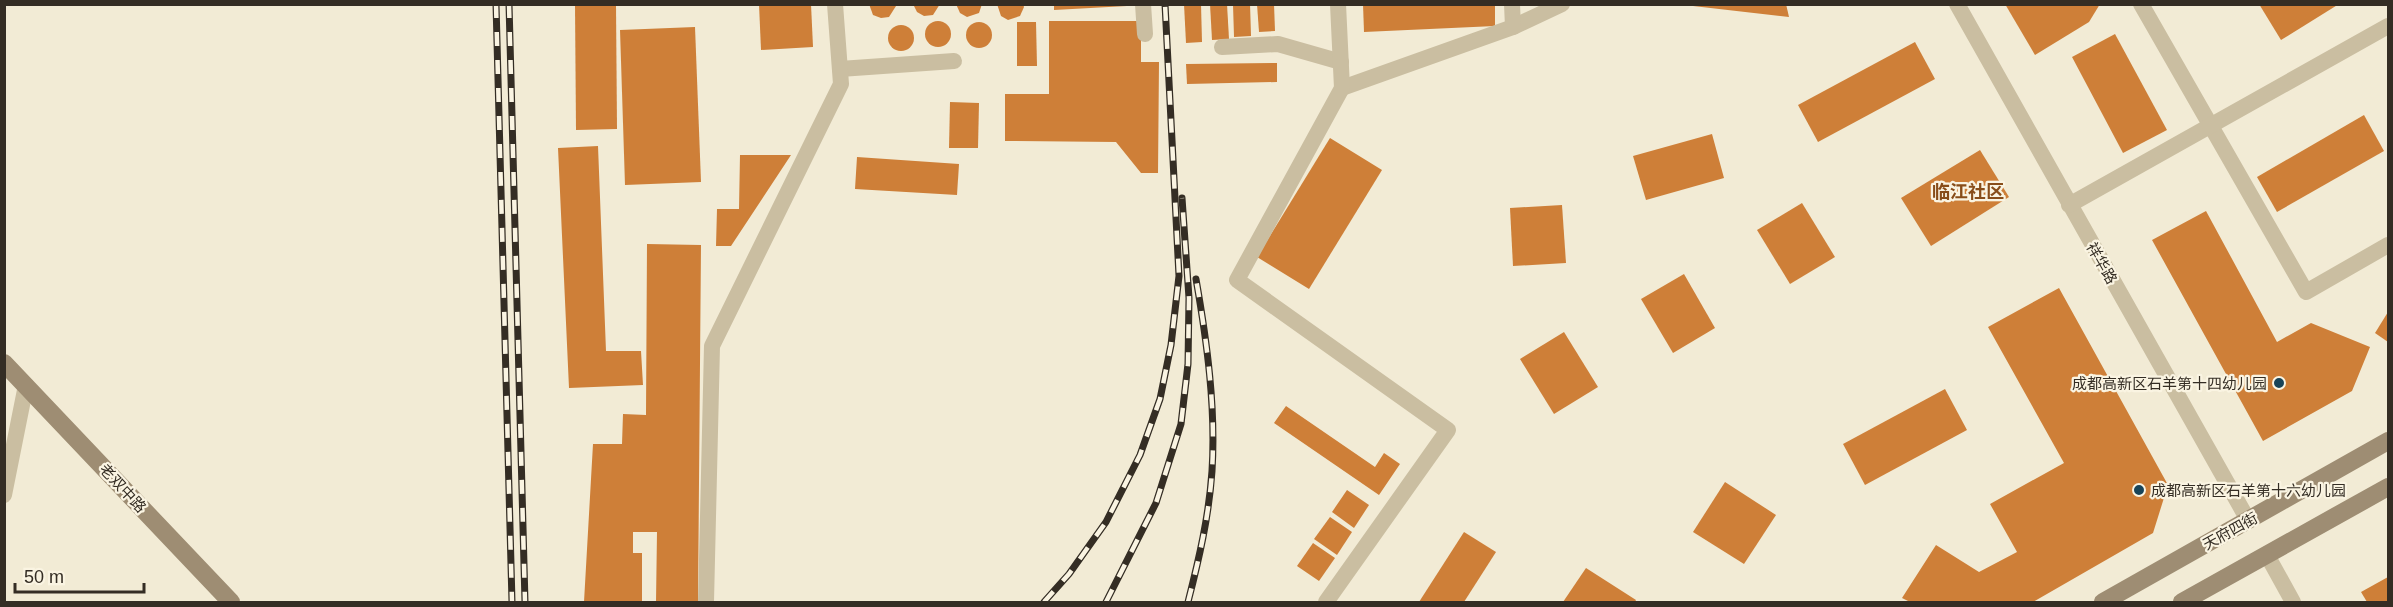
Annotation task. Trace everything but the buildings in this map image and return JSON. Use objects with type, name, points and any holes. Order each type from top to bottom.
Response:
[{"type":"main road","name":"老双中路","points":[[4,363],[225,596],[236,603]]},
{"type":"main road","name":"天府四街","points":[[2103,603],[2388,441]]},
{"type":"main road","points":[[2182,603],[2388,487]]},
{"type":"street","points":[[706,603],[712,346],[841,84],[835,4]]},
{"type":"street","points":[[1143,4],[1145,34]]},
{"type":"street","points":[[1326,603],[1448,430],[1236,280],[1342,88],[1338,4]]},
{"type":"street","points":[[1512,4],[1513,27]]},
{"type":"street","points":[[1342,88],[1513,27],[1562,4]]},
{"type":"street","name":"祥华路","points":[[1957,4],[2248,520]]},
{"type":"street","points":[[2141,4],[2306,292],[2388,245]]},
{"type":"street","points":[[2069,205],[2388,26]]},
{"type":"street","points":[[1222,46],[1278,44],[1341,62]]},
{"type":"street","points":[[840,69],[954,61]]},
{"type":"street","points":[[4,495],[26,385]]},
{"type":"street","points":[[2267,555],[2293,603]]},
{"type":"railway","points":[[496,4],[512,602]]},
{"type":"railway","points":[[509,4],[525,602]]},
{"type":"railway","points":[[1044,602],[1069,574],[1106,522],[1140,455],[1160,399],[1171,345],[1179,276],[1165,4]]},
{"type":"railway","points":[[1106,602],[1156,503],[1181,424],[1188,364],[1189,298],[1182,198]]},
{"type":"railway","points":[[1188,602],[1206,521],[1211,488],[1213,447],[1210,375],[1196,279]]},
{"type":"place","name":"成都高新区石羊第十四幼儿园","points":[[2279,383]]},
{"type":"place","name":"成都高新区石羊第十六幼儿园","points":[[2139,490]]},
{"type":"district","name":"临江社区","points":[[1968,192]]}]
